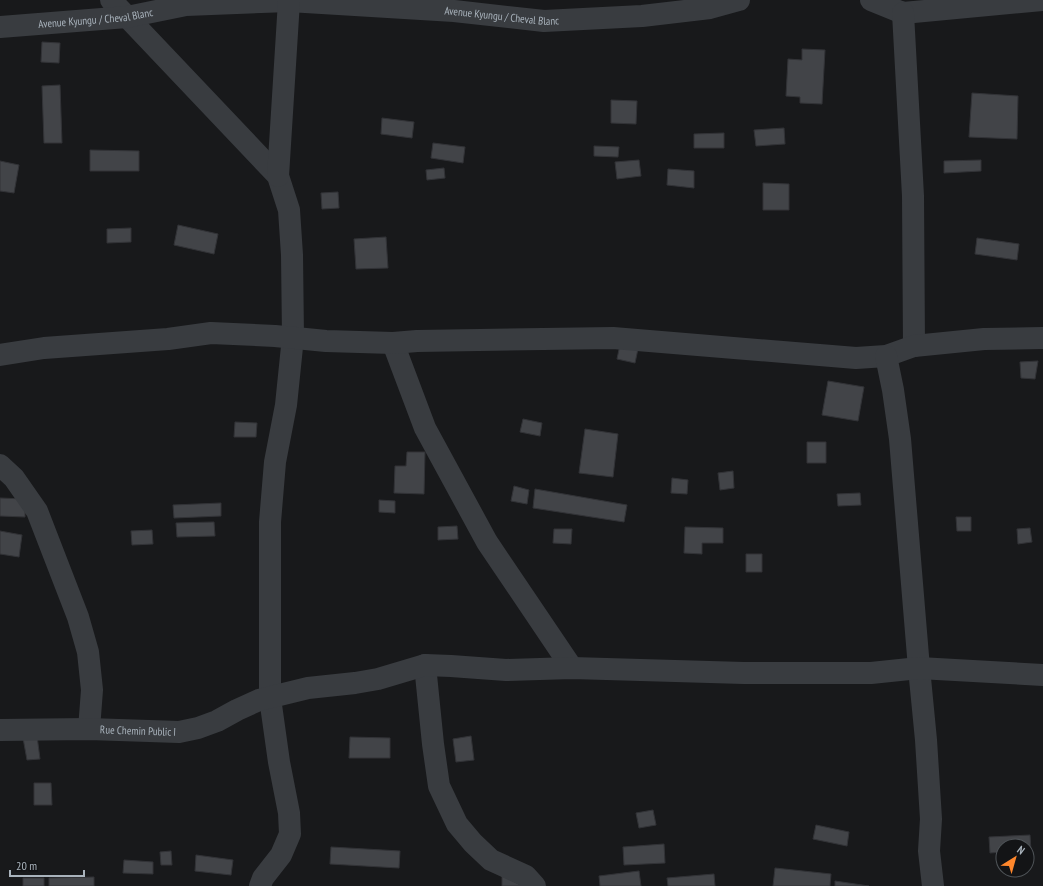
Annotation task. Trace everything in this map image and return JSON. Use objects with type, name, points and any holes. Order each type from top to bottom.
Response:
[{"type":"street","points":[[111,0],[278,176]]},
{"type":"street","name":"Avenue Kyungu / Cheval Blanc","points":[[0,27],[127,17],[186,5],[289,1],[454,11],[544,21],[642,16],[710,8],[739,0]]},
{"type":"street","points":[[871,0],[903,12],[1043,0]]},
{"type":"street","points":[[260,886],[263,878],[281,855],[290,834],[289,813],[279,762],[270,698],[270,522],[275,462],[286,406],[294,337],[292,255],[289,210],[278,176],[289,1]]},
{"type":"street","points":[[903,12],[913,196],[914,346]]},
{"type":"street","points":[[0,355],[44,348],[211,333],[294,337],[326,341],[393,343],[425,341],[613,338],[856,358],[886,356],[914,346],[984,339],[1043,338]]},
{"type":"street","points":[[393,343],[425,428],[487,542],[572,668]]},
{"type":"street","points":[[886,356],[893,390],[900,439],[926,740],[931,819],[929,852],[933,886]]},
{"type":"street","points":[[0,465],[14,478],[37,511],[78,617],[88,652],[92,690],[90,729]]},
{"type":"street","points":[[425,665],[439,786],[457,824],[472,843],[491,860],[526,876],[535,886]]},
{"type":"street","name":"Rue Chemin Public I","points":[[0,730],[90,729],[179,732],[192,730],[217,721],[259,700],[308,688],[378,679],[425,665],[506,670],[572,668],[760,673],[871,673],[919,668],[1043,675]]},
{"type":"building","points":[[42,42],[60,43],[59,63],[41,62]]},
{"type":"building","points":[[802,49],[825,50],[822,104],[800,103],[800,97],[786,96],[788,59],[802,60]]},
{"type":"building","points":[[60,85],[62,143],[44,143],[42,86]]},
{"type":"building","points":[[972,93],[1018,96],[1017,139],[969,137]]},
{"type":"building","points":[[611,100],[637,101],[636,124],[611,123]]},
{"type":"building","points":[[382,118],[414,122],[412,138],[381,134]]},
{"type":"building","points":[[784,128],[785,144],[756,146],[754,130]]},
{"type":"building","points":[[724,133],[724,148],[694,148],[694,134]]},
{"type":"building","points":[[433,143],[465,147],[463,163],[431,158]]},
{"type":"building","points":[[594,146],[619,147],[618,157],[594,156]]},
{"type":"building","points":[[90,150],[139,151],[139,171],[90,171]]},
{"type":"building","points":[[639,160],[641,176],[617,179],[615,162]]},
{"type":"building","points":[[981,160],[981,171],[944,173],[944,161]]},
{"type":"building","points":[[0,161],[19,165],[14,193],[0,191]]},
{"type":"building","points":[[444,168],[445,178],[427,180],[426,170]]},
{"type":"building","points":[[668,169],[694,171],[694,188],[667,185]]},
{"type":"building","points":[[763,183],[789,184],[789,210],[763,210]]},
{"type":"building","points":[[338,192],[339,208],[322,209],[321,193]]},
{"type":"building","points":[[178,225],[218,234],[214,254],[174,245]]},
{"type":"building","points":[[131,228],[131,242],[107,243],[107,229]]},
{"type":"building","points":[[386,237],[388,268],[356,269],[354,239]]},
{"type":"building","points":[[977,238],[1019,244],[1017,260],[975,254]]},
{"type":"building","points":[[621,340],[639,344],[635,363],[617,359]]},
{"type":"building","points":[[1038,361],[1035,379],[1021,378],[1020,362]]},
{"type":"building","points":[[828,381],[864,387],[858,421],[822,415]]},
{"type":"building","points":[[523,419],[542,423],[540,436],[520,432]]},
{"type":"building","points":[[235,422],[257,423],[256,437],[234,437]]},
{"type":"building","points":[[585,429],[618,434],[613,477],[579,473]]},
{"type":"building","points":[[807,442],[826,442],[826,463],[807,463]]},
{"type":"building","points":[[407,452],[425,452],[424,494],[394,493],[395,466],[406,466]]},
{"type":"building","points":[[733,471],[734,488],[720,490],[718,473]]},
{"type":"building","points":[[672,478],[688,480],[687,494],[671,493]]},
{"type":"building","points":[[514,486],[529,490],[527,504],[511,501]]},
{"type":"building","points":[[535,489],[627,505],[624,522],[533,508]]},
{"type":"building","points":[[860,493],[861,505],[838,506],[837,494]]},
{"type":"building","points":[[0,498],[25,499],[25,517],[0,516]]},
{"type":"building","points":[[379,500],[395,501],[395,513],[379,512]]},
{"type":"building","points":[[221,503],[221,516],[174,518],[173,505]]},
{"type":"building","points":[[956,517],[971,517],[971,531],[957,531]]},
{"type":"building","points":[[214,522],[215,536],[177,537],[176,523]]},
{"type":"building","points":[[457,526],[458,539],[438,540],[438,527]]},
{"type":"building","points":[[685,527],[723,528],[723,543],[702,543],[702,554],[684,553]]},
{"type":"building","points":[[1030,528],[1032,542],[1018,544],[1017,529]]},
{"type":"building","points":[[554,529],[572,529],[571,544],[553,543]]},
{"type":"building","points":[[152,530],[153,544],[132,545],[131,531]]},
{"type":"building","points":[[0,531],[22,535],[19,557],[0,554]]},
{"type":"building","points":[[746,554],[762,554],[762,572],[746,572]]},
{"type":"building","points":[[37,736],[40,759],[27,760],[23,738]]},
{"type":"building","points":[[471,736],[474,760],[456,762],[453,739]]},
{"type":"building","points":[[350,737],[390,738],[390,758],[349,758]]},
{"type":"building","points":[[34,783],[51,783],[52,805],[34,805]]},
{"type":"building","points":[[653,810],[656,825],[639,828],[636,813]]},
{"type":"building","points":[[816,825],[849,832],[847,846],[813,839]]},
{"type":"building","points":[[1030,835],[1030,838],[995,838],[995,853],[990,853],[989,837]]},
{"type":"building","points":[[664,844],[665,863],[624,865],[623,847]]},
{"type":"building","points":[[331,847],[400,851],[399,868],[330,864]]},
{"type":"building","points":[[171,851],[172,865],[161,865],[160,852]]},
{"type":"building","points":[[196,855],[233,860],[231,875],[195,871]]},
{"type":"building","points":[[124,860],[153,862],[153,874],[123,873]]},
{"type":"building","points":[[775,868],[831,874],[830,886],[773,886]]},
{"type":"building","points":[[639,871],[641,886],[600,886],[599,876]]},
{"type":"building","points":[[714,874],[715,886],[668,886],[667,878]]},
{"type":"building","points":[[502,876],[523,886],[502,886]]},
{"type":"building","points":[[94,877],[94,886],[49,886],[49,878]]},
{"type":"building","points":[[23,878],[44,878],[44,886],[23,886]]},
{"type":"building","points":[[835,881],[869,886],[835,886]]}]
